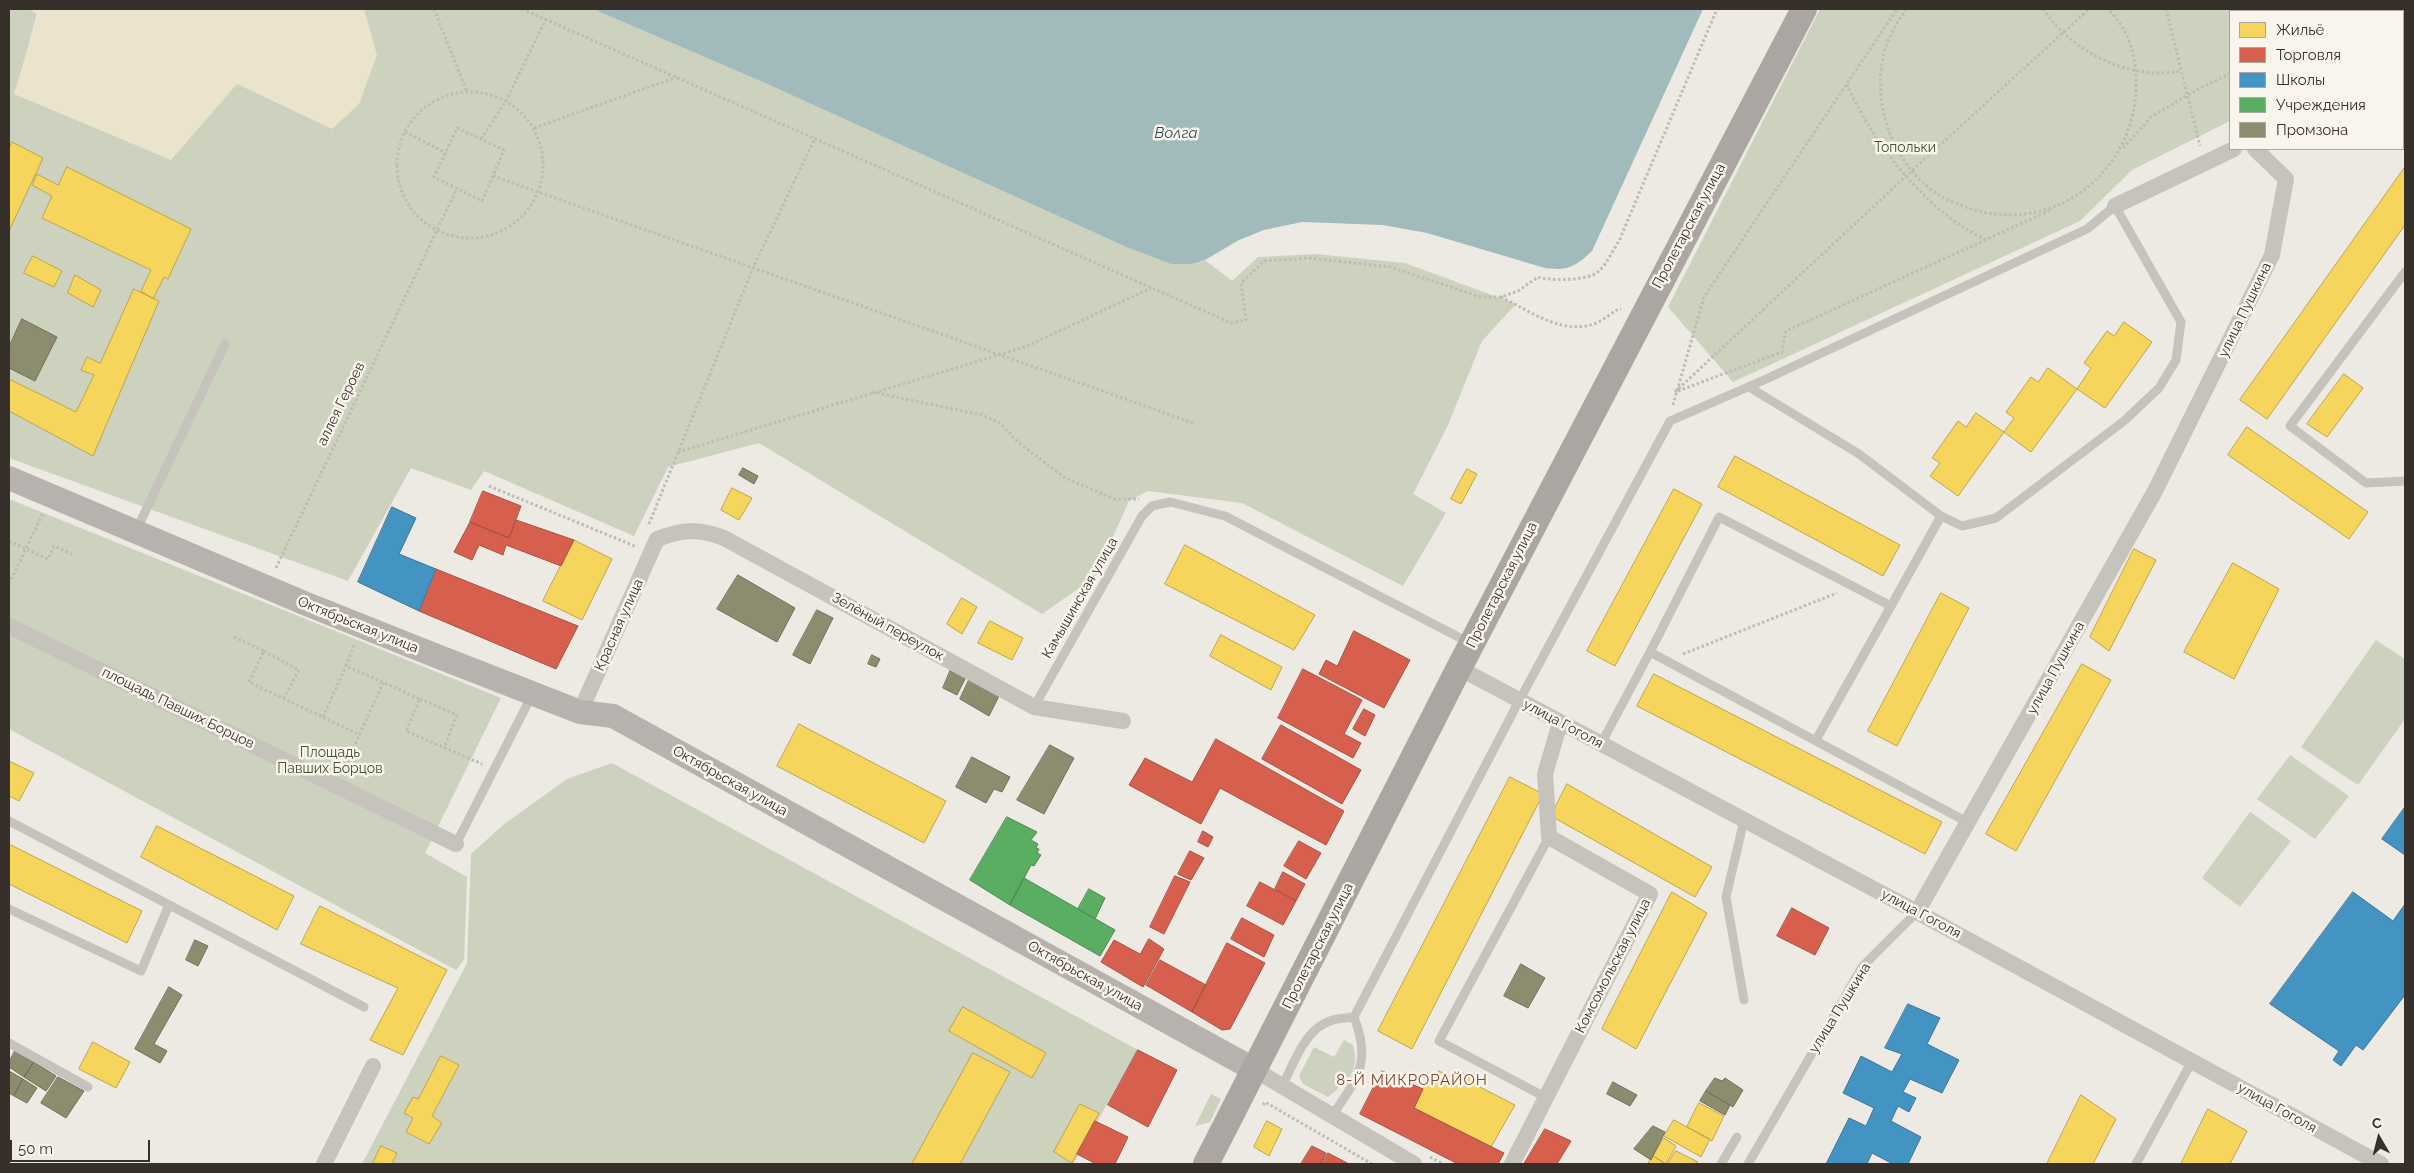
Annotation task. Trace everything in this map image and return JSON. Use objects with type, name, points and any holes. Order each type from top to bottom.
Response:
[{"type":"main road","name":"Пролетарская улица","points":[[1206,1164],[1458,668],[1804,9]]},
{"type":"street","points":[[2115,206],[2232,150]]},
{"type":"street","name":"улица Пушкина","points":[[1917,912],[2155,491],[2272,255],[2286,179],[2258,150]]},
{"type":"street","name":"Октябрьская улица","points":[[9,478],[268,587],[580,712],[613,716],[1254,1070],[1414,1164]]},
{"type":"street","name":"Зелёный переулок","points":[[649,546],[679,531],[704,531],[724,538],[1034,707],[1123,721]]},
{"type":"street","name":"Красная улица","points":[[580,712],[649,546]]},
{"type":"street","name":"площадь Павших Борцов","points":[[9,626],[456,844]]},
{"type":"street","name":"улица Гоголя","points":[[1458,668],[1917,912],[2381,1164]]},
{"type":"street","points":[[1549,837],[1546,774],[1560,723]]},
{"type":"street","name":"Комсомольская улица","points":[[1512,1164],[1650,894],[1549,837]]},
{"type":"street","points":[[324,1164],[373,1066]]},
{"type":"lane","points":[[1332,1116],[1358,1078],[1362,1059],[1361,1036],[1354,1017],[1519,701],[1670,421],[1749,387],[2087,229],[2115,206],[2181,322],[2176,360],[2159,388],[2124,421],[1996,518],[1962,526],[1941,516],[1859,454],[1749,387]]},
{"type":"lane","points":[[2405,272],[2290,426],[2366,482],[2405,481]]},
{"type":"lane","points":[[136,532],[225,344]]},
{"type":"lane","points":[[1156,505],[1179,504],[1225,516],[1471,644]]},
{"type":"lane","name":"Камышинская улица","points":[[1034,707],[1142,516],[1156,505]]},
{"type":"lane","points":[[1816,740],[1941,516]]},
{"type":"lane","points":[[1601,744],[1719,517],[1892,606]]},
{"type":"lane","points":[[1650,652],[1969,822]]},
{"type":"lane","points":[[456,844],[533,693]]},
{"type":"lane","points":[[1744,820],[1726,897],[1744,1000]]},
{"type":"lane","points":[[9,821],[364,1007]]},
{"type":"lane","points":[[1547,1098],[1439,1041],[1549,837]]},
{"type":"lane","points":[[9,909],[141,971],[168,905]]},
{"type":"lane","name":"улица Пушкина","points":[[1748,1164],[1862,967],[1917,912]]},
{"type":"lane","points":[[1282,1086],[1302,1046],[1314,1030],[1330,1021],[1354,1017]]},
{"type":"lane","points":[[9,1043],[88,1086]]},
{"type":"lane","points":[[2136,1164],[2192,1061]]},
{"type":"lane","points":[[1721,1164],[1738,1137]]},
{"type":"path","points":[[434,9],[467,92]]},
{"type":"path","points":[[522,9],[1232,324],[1246,320],[1241,283],[1264,261],[1309,258],[1390,267],[1482,297],[1501,297],[1518,291],[1538,277],[1548,280],[1585,277],[1599,272],[1619,241],[1717,9]]},
{"type":"path","points":[[1675,392],[1704,297],[1897,9]]},
{"type":"path","points":[[1906,9],[1885,48],[1879,91],[1888,134],[1911,172],[1942,198],[1980,213],[2021,215],[2061,205]]},
{"type":"path","points":[[2043,9],[2073,42],[2097,57],[2136,71],[2154,73],[2181,71]]},
{"type":"path","points":[[1675,392],[1906,176],[2089,9]]},
{"type":"path","points":[[2108,9],[2125,32],[2136,71],[2135,112],[2121,150]]},
{"type":"path","points":[[2166,9],[2204,163]]},
{"type":"path","points":[[481,139],[506,101],[546,19]]},
{"type":"path","points":[[1675,392],[1782,352],[1786,331],[2061,205],[2095,182],[2151,117],[2229,75]]},
{"type":"path","points":[[534,128],[677,77]]},
{"type":"path","points":[[1847,83],[1856,105],[1872,132],[1906,176],[1952,220],[1986,240]]},
{"type":"path","points":[[467,92],[487,94],[506,101],[522,113],[534,128],[540,143],[543,160],[543,176],[538,192],[528,210],[514,224],[496,234],[476,238],[437,231],[417,216],[404,196],[397,174],[398,150],[405,132],[423,109],[444,96],[467,92]]},
{"type":"path","points":[[457,128],[504,150],[482,201],[434,177],[446,153],[457,128]]},
{"type":"path","points":[[405,132],[446,153]]},
{"type":"path","points":[[489,486],[649,546],[678,452],[753,268],[815,138]]},
{"type":"path","points":[[493,176],[1196,424]]},
{"type":"path","name":"аллея Героев","points":[[268,587],[457,188]]},
{"type":"path","points":[[678,452],[1025,346],[1151,288]]},
{"type":"path","points":[[1501,297],[1559,326],[1574,328],[1595,324],[1617,310],[1624,309]]},
{"type":"path","points":[[871,392],[982,415],[1000,423],[1018,442],[1065,478],[1115,499],[1143,500],[1156,505]]},
{"type":"path","points":[[9,584],[43,513]]},
{"type":"path","points":[[9,541],[48,559],[54,546],[74,556]]},
{"type":"path","points":[[1666,661],[1854,587]]},
{"type":"path","points":[[234,637],[299,670],[284,698]]},
{"type":"path","points":[[322,716],[346,666],[356,638]]},
{"type":"path","points":[[264,652],[249,682],[360,735]]},
{"type":"path","points":[[346,666],[456,715],[444,748]]},
{"type":"path","points":[[337,786],[383,683]]},
{"type":"path","points":[[420,699],[406,731],[494,770]]},
{"type":"path","points":[[1261,1110],[1265,1102],[1372,1164]]},
{"type":"green space","points":[[9,9],[30,9],[37,14],[15,94],[236,84],[364,13],[364,9],[593,9],[765,83],[1124,246],[1192,264],[1205,260],[1232,281],[1258,257],[1316,254],[1405,263],[1516,304],[1482,341],[1448,425],[1413,494],[1446,513],[1403,586],[1242,503],[1148,491],[1129,501],[1095,577],[1042,614],[759,443],[668,467],[634,536],[484,471],[471,490],[411,468],[348,581],[9,458]]},
{"type":"green space","name":"Топольки","points":[[1820,9],[2405,9],[2404,54],[2404,10],[2229,10],[2229,122],[2132,170],[2080,221],[1733,382],[1668,307]]},
{"type":"green space","name":"Площадь Павших Борцов","points":[[9,499],[501,698],[425,853],[467,877],[464,960],[456,970],[9,729]]},
{"type":"green space","points":[[2376,640],[2405,659],[2405,719],[2358,785],[2301,747]]},
{"type":"green space","points":[[2290,755],[2349,796],[2315,839],[2257,799]]},
{"type":"green space","points":[[612,763],[1138,1050],[1073,1164],[362,1164],[467,963],[471,854],[503,825],[567,779]]},
{"type":"green space","points":[[2250,812],[2291,841],[2240,907],[2202,878]]},
{"type":"green space","points":[[1344,1040],[1353,1045],[1355,1054],[1353,1069],[1347,1081],[1328,1097],[1303,1084],[1299,1076],[1314,1047],[1334,1057]]},
{"type":"green space","points":[[1211,1094],[1221,1099],[1210,1122],[1195,1126]]},
{"type":"sand","points":[[30,9],[364,9],[377,55],[359,104],[332,129],[237,84],[171,160],[14,94],[38,15]]},
{"type":"water","name":"Волга","points":[[593,9],[1703,9],[1592,251],[1571,267],[1560,269],[1545,268],[1427,233],[1383,225],[1302,222],[1264,230],[1239,240],[1205,260],[1192,264],[1171,264],[1124,246],[765,83]]},
{"type":"building: Жильё","points":[[12,142],[43,158],[9,231],[9,149]]},
{"type":"building: Жильё","points":[[67,167],[191,229],[168,279],[164,277],[153,299],[141,291],[151,270],[42,218],[52,196],[32,185],[37,174],[58,185]]},
{"type":"building: Жильё","points":[[2405,167],[2405,225],[2267,419],[2240,400]]},
{"type":"building: Жильё","points":[[33,256],[62,271],[54,287],[24,273]]},
{"type":"building: Жильё","points":[[75,275],[101,290],[93,307],[68,293]]},
{"type":"building: Жильё","points":[[134,289],[159,301],[93,456],[9,411],[9,379],[76,412],[94,375],[81,370],[87,357],[100,363]]},
{"type":"building: Жильё","points":[[2124,322],[2152,342],[2105,408],[2077,389],[2091,368],[2084,363],[2107,331],[2114,336]]},
{"type":"building: Жильё","points":[[2048,368],[2077,389],[2031,452],[2004,432],[2014,418],[2006,412],[2031,377],[2038,382]]},
{"type":"building: Жильё","points":[[2344,374],[2363,388],[2327,437],[2307,424]]},
{"type":"building: Жильё","points":[[1976,413],[2004,432],[1958,496],[1930,476],[1940,463],[1932,458],[1958,421],[1966,427]]},
{"type":"building: Жильё","points":[[2247,427],[2368,512],[2349,539],[2228,455]]},
{"type":"building: Жильё","points":[[1735,456],[1900,545],[1883,576],[1718,487]]},
{"type":"building: Жильё","points":[[1467,469],[1477,474],[1461,504],[1451,499]]},
{"type":"building: Жильё","points":[[732,488],[752,498],[739,520],[721,510]]},
{"type":"building: Жильё","points":[[1674,489],[1702,504],[1615,666],[1587,651]]},
{"type":"building: Жильё","points":[[574,540],[612,559],[582,620],[543,601]]},
{"type":"building: Жильё","points":[[1185,545],[1315,615],[1294,650],[1165,584]]},
{"type":"building: Жильё","points":[[2134,549],[2156,560],[2109,651],[2090,637]]},
{"type":"building: Жильё","points":[[2233,563],[2279,589],[2234,679],[2184,652]]},
{"type":"building: Жильё","points":[[1941,593],[1969,608],[1897,746],[1868,731]]},
{"type":"building: Жильё","points":[[962,598],[977,607],[962,634],[947,624]]},
{"type":"building: Жильё","points":[[990,621],[1023,638],[1012,660],[978,643]]},
{"type":"building: Жильё","points":[[1221,635],[1282,667],[1271,690],[1210,656]]},
{"type":"building: Жильё","points":[[2082,664],[2111,680],[2016,851],[1986,834]]},
{"type":"building: Жильё","points":[[1654,674],[1942,822],[1925,854],[1637,706]]},
{"type":"building: Жильё","points":[[799,724],[946,801],[924,843],[777,766]]},
{"type":"building: Жильё","points":[[9,761],[34,773],[19,801],[9,796]]},
{"type":"building: Жильё","points":[[1510,777],[1543,794],[1412,1049],[1378,1031]]},
{"type":"building: Жильё","points":[[1567,784],[1712,867],[1695,897],[1551,816]]},
{"type":"building: Жильё","points":[[157,826],[294,896],[277,930],[141,857]]},
{"type":"building: Жильё","points":[[9,844],[142,911],[127,943],[9,884]]},
{"type":"building: Жильё","points":[[1672,892],[1707,913],[1636,1049],[1602,1029]]},
{"type":"building: Жильё","points":[[320,906],[447,970],[403,1055],[370,1040],[398,988],[301,944]]},
{"type":"building: Жильё","points":[[963,1007],[1046,1053],[1032,1078],[949,1031]]},
{"type":"building: Жильё","points":[[93,1042],[130,1062],[116,1088],[79,1069]]},
{"type":"building: Жильё","points":[[973,1053],[1010,1072],[960,1164],[912,1164]]},
{"type":"building: Жильё","points":[[441,1056],[459,1065],[432,1116],[442,1123],[429,1144],[406,1132],[413,1118],[404,1113],[413,1097],[418,1099]]},
{"type":"building: Жильё","points":[[1439,1071],[1459,1081],[1463,1073],[1476,1079],[1474,1084],[1515,1105],[1491,1147],[1414,1108],[1426,1082],[1432,1085]]},
{"type":"building: Жильё","points":[[2081,1095],[2116,1119],[2093,1164],[2047,1164]]},
{"type":"building: Жильё","points":[[1699,1103],[1724,1116],[1712,1141],[1687,1127]]},
{"type":"building: Жильё","points":[[1080,1104],[1099,1113],[1072,1163],[1054,1152]]},
{"type":"building: Жильё","points":[[2208,1109],[2247,1131],[2230,1164],[2181,1164]]},
{"type":"building: Жильё","points":[[1674,1120],[1710,1139],[1701,1157],[1664,1136]]},
{"type":"building: Жильё","points":[[1267,1121],[1282,1129],[1269,1156],[1254,1147]]},
{"type":"building: Жильё","points":[[1664,1138],[1676,1146],[1666,1164],[1653,1156]]},
{"type":"building: Жильё","points":[[381,1146],[397,1153],[392,1164],[373,1163]]},
{"type":"building: Жильё","points":[[1676,1151],[1698,1162],[1696,1164],[1668,1164]]},
{"type":"building: Жильё","points":[[1653,1156],[1666,1164],[1648,1164]]},
{"type":"building: Торговля","points":[[483,491],[521,506],[509,538],[470,522]]},
{"type":"building: Торговля","points":[[516,520],[574,540],[561,566],[506,545],[503,555],[479,545],[472,560],[454,552],[470,522],[509,538]]},
{"type":"building: Торговля","points":[[436,569],[578,626],[556,669],[419,611]]},
{"type":"building: Торговля","points":[[1354,631],[1410,660],[1384,708],[1319,674],[1326,660],[1337,666]]},
{"type":"building: Торговля","points":[[1303,669],[1362,700],[1344,734],[1361,743],[1353,758],[1278,718]]},
{"type":"building: Торговля","points":[[1364,709],[1375,715],[1365,736],[1353,729]]},
{"type":"building: Торговля","points":[[1281,725],[1361,770],[1342,804],[1262,759]]},
{"type":"building: Торговля","points":[[1216,739],[1344,811],[1326,845],[1220,788],[1201,824],[1129,785],[1145,758],[1192,782]]},
{"type":"building: Торговля","points":[[1203,831],[1213,837],[1208,847],[1198,842]]},
{"type":"building: Торговля","points":[[1299,841],[1321,853],[1306,879],[1284,866]]},
{"type":"building: Торговля","points":[[1190,851],[1204,858],[1191,880],[1178,874]]},
{"type":"building: Торговля","points":[[1283,872],[1305,884],[1296,901],[1275,889]]},
{"type":"building: Торговля","points":[[1175,876],[1190,882],[1164,934],[1150,927]]},
{"type":"building: Торговля","points":[[1260,882],[1296,901],[1283,925],[1247,906]]},
{"type":"building: Торговля","points":[[1792,908],[1829,928],[1815,955],[1777,936]]},
{"type":"building: Торговля","points":[[1242,918],[1274,935],[1264,957],[1231,939]]},
{"type":"building: Торговля","points":[[1149,939],[1164,949],[1143,987],[1101,962],[1114,940],[1140,954]]},
{"type":"building: Торговля","points":[[1227,943],[1265,963],[1230,1029],[1222,1030],[1192,1012]]},
{"type":"building: Торговля","points":[[1160,960],[1206,985],[1192,1012],[1146,985]]},
{"type":"building: Торговля","points":[[1138,1050],[1177,1070],[1148,1127],[1108,1105]]},
{"type":"building: Торговля","points":[[1382,1071],[1423,1089],[1414,1108],[1504,1153],[1498,1164],[1458,1164],[1360,1114]]},
{"type":"building: Торговля","points":[[1095,1121],[1128,1137],[1115,1164],[1096,1164],[1077,1154]]},
{"type":"building: Торговля","points":[[1545,1129],[1571,1141],[1557,1164],[1524,1164]]},
{"type":"building: Торговля","points":[[1312,1146],[1326,1153],[1320,1164],[1301,1164]]},
{"type":"building: Торговля","points":[[1328,1153],[1349,1164],[1321,1164]]},
{"type":"building: Школы","points":[[392,507],[416,518],[399,554],[436,569],[419,611],[358,582]]},
{"type":"building: Школы","points":[[2405,807],[2405,855],[2382,839]]},
{"type":"building: Школы","points":[[2353,892],[2393,921],[2405,904],[2405,995],[2363,1050],[2356,1045],[2341,1066],[2333,1060],[2339,1051],[2270,1004]]},
{"type":"building: Школы","points":[[1908,1004],[1940,1018],[1927,1044],[1959,1060],[1942,1093],[1910,1079],[1903,1092],[1916,1098],[1909,1112],[1898,1106],[1891,1121],[1921,1137],[1908,1164],[1893,1164],[1872,1153],[1867,1164],[1826,1164],[1849,1118],[1866,1126],[1874,1108],[1843,1093],[1861,1056],[1892,1072],[1902,1054],[1885,1048]]},
{"type":"building: Учреждения","points":[[1007,817],[1037,832],[1031,840],[1038,844],[1036,848],[1039,849],[1037,853],[1041,855],[1034,866],[1031,865],[1010,905],[970,880]]},
{"type":"building: Учреждения","points":[[1024,878],[1115,930],[1100,956],[1010,905]]},
{"type":"building: Учреждения","points":[[1089,889],[1105,898],[1095,919],[1078,909]]},
{"type":"building: Промзона","points":[[22,319],[57,337],[35,381],[9,368],[9,347]]},
{"type":"building: Промзона","points":[[743,468],[758,476],[754,484],[739,475]]},
{"type":"building: Промзона","points":[[738,575],[795,608],[777,642],[717,609]]},
{"type":"building: Промзона","points":[[817,610],[833,618],[810,664],[793,655]]},
{"type":"building: Промзона","points":[[872,655],[880,659],[876,667],[868,664]]},
{"type":"building: Промзона","points":[[951,669],[967,675],[957,695],[943,688]]},
{"type":"building: Промзона","points":[[969,680],[999,696],[989,716],[960,699]]},
{"type":"building: Промзона","points":[[1050,745],[1074,758],[1044,814],[1017,800]]},
{"type":"building: Промзона","points":[[972,757],[1010,777],[1002,792],[994,789],[986,803],[956,787]]},
{"type":"building: Промзона","points":[[195,940],[208,946],[198,966],[186,960]]},
{"type":"building: Промзона","points":[[1521,964],[1545,978],[1528,1008],[1504,996]]},
{"type":"building: Промзона","points":[[169,987],[182,995],[154,1044],[167,1051],[160,1063],[135,1049]]},
{"type":"building: Промзона","points":[[15,1051],[34,1062],[24,1077],[9,1067],[9,1062]]},
{"type":"building: Промзона","points":[[34,1062],[56,1076],[46,1091],[24,1077]]},
{"type":"building: Промзона","points":[[9,1071],[23,1079],[14,1096],[9,1093]]},
{"type":"building: Промзона","points":[[58,1077],[84,1091],[66,1118],[41,1103]]},
{"type":"building: Промзона","points":[[1715,1078],[1722,1081],[1725,1078],[1743,1090],[1733,1107],[1706,1091]]},
{"type":"building: Промзона","points":[[23,1079],[37,1088],[27,1103],[14,1096]]},
{"type":"building: Промзона","points":[[1613,1082],[1637,1095],[1630,1106],[1607,1094]]},
{"type":"building: Промзона","points":[[1706,1091],[1730,1105],[1725,1115],[1700,1101]]},
{"type":"building: Промзона","points":[[1653,1126],[1665,1132],[1651,1160],[1634,1149]]},
{"type":"district","name":"8-Й МИКРОРАЙОН","points":[[1412,1080]]}]
